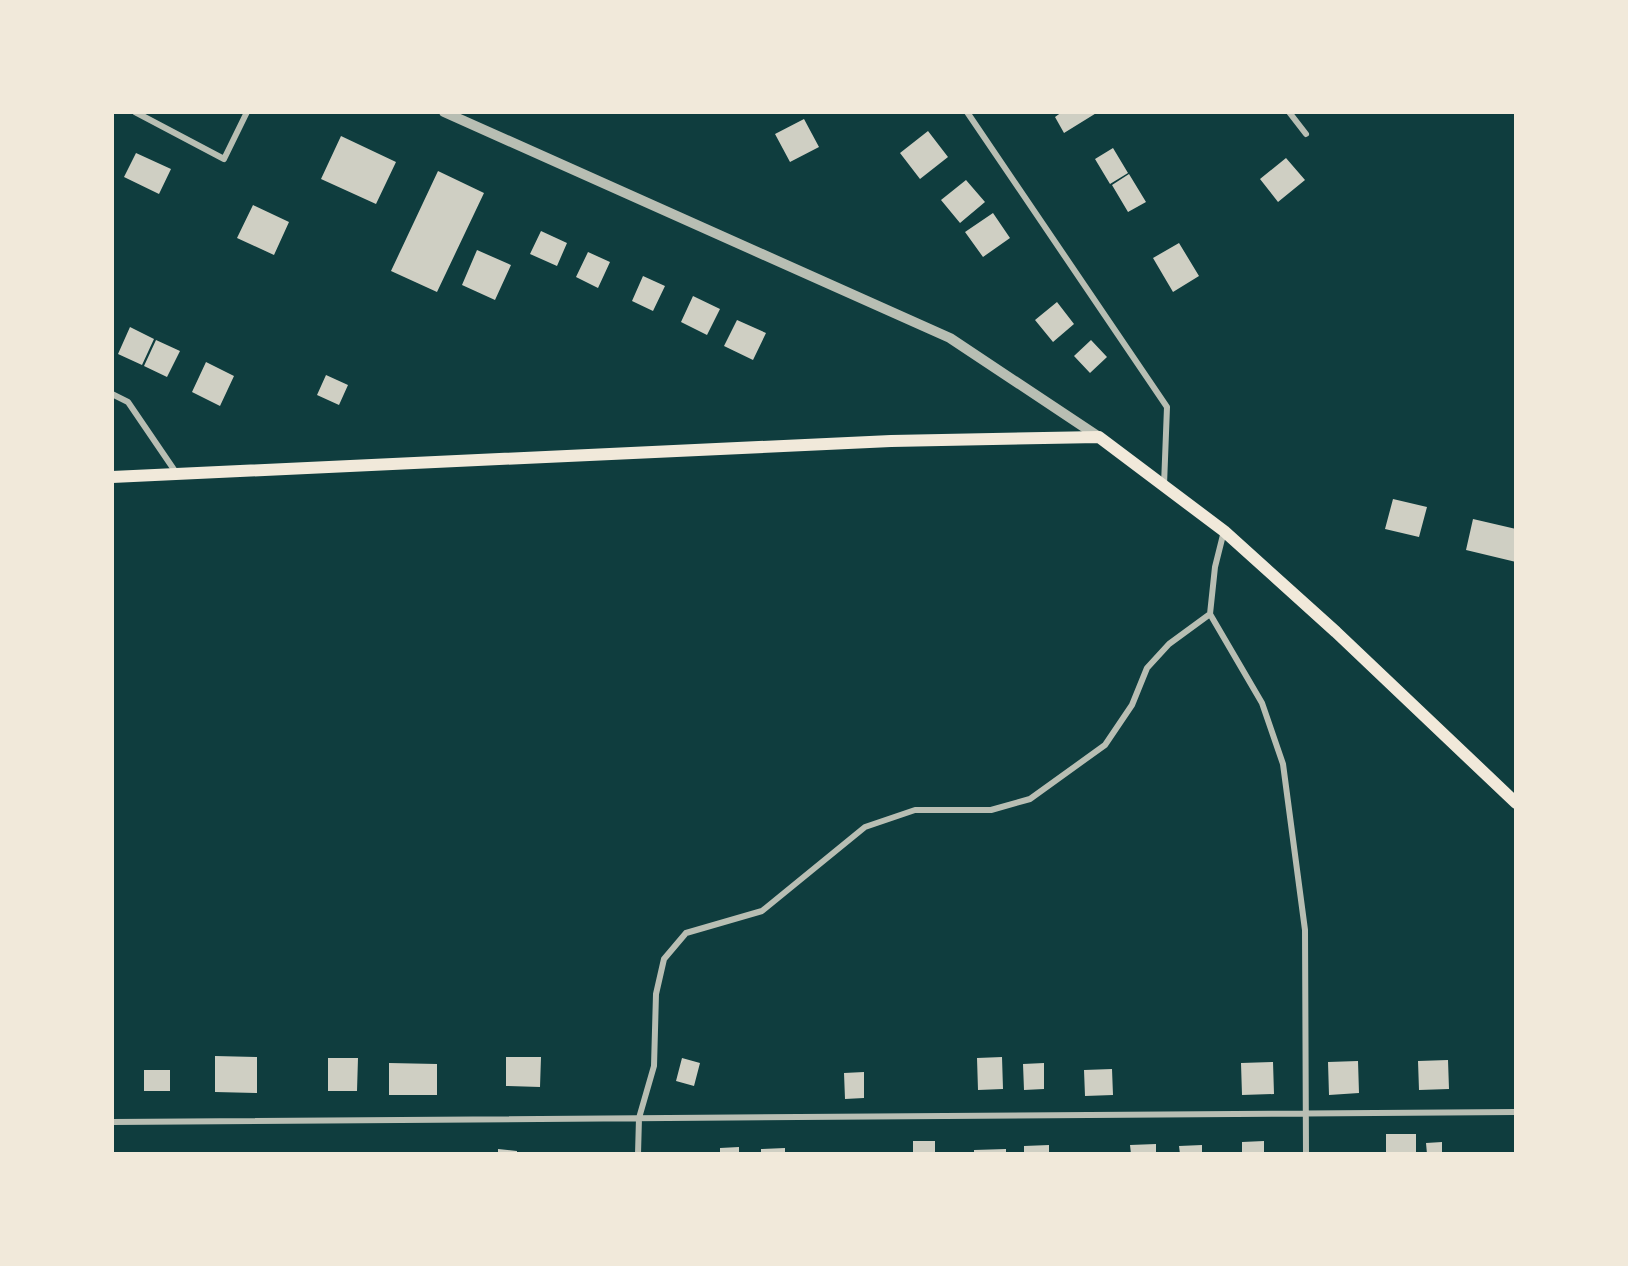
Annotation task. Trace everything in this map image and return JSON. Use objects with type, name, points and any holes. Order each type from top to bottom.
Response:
[{"type":"main road","points":[[112,477],[891,441],[1099,437],[1224,531],[1336,632],[1515,803]]},
{"type":"street","points":[[135,112],[224,159],[247,112]]},
{"type":"street","points":[[444,112],[950,338],[1099,437]]},
{"type":"street","points":[[967,112],[1167,407],[1164,486]]},
{"type":"street","points":[[1289,112],[1306,134]]},
{"type":"street","points":[[112,394],[128,402],[178,474]]},
{"type":"street","points":[[1224,531],[1215,567],[1210,615],[1262,704],[1283,764],[1305,930],[1308,1113],[1306,1154]]},
{"type":"street","points":[[638,1154],[639,1118],[654,1066],[656,994],[664,959],[686,933],[762,911],[865,827],[915,810],[992,810],[1030,798],[1105,744],[1132,705],[1147,668],[1169,644],[1210,615]]},
{"type":"street","points":[[112,1122],[1515,1112]]},
{"type":"building","points":[[1062,112],[1098,112],[1064,133],[1055,117]]},
{"type":"building","points":[[804,119],[819,147],[790,162],[775,134]]},
{"type":"building","points":[[928,131],[948,157],[920,179],[900,153]]},
{"type":"building","points":[[341,136],[396,162],[376,204],[321,179]]},
{"type":"building","points":[[1113,148],[1128,173],[1110,184],[1095,159]]},
{"type":"building","points":[[136,153],[171,169],[159,194],[124,177]]},
{"type":"building","points":[[1286,158],[1305,180],[1278,202],[1260,179]]},
{"type":"building","points":[[438,171],[484,193],[437,292],[391,271]]},
{"type":"building","points":[[1129,174],[1146,202],[1128,212],[1112,185]]},
{"type":"building","points":[[966,180],[985,202],[960,223],[941,200]]},
{"type":"building","points":[[253,205],[289,222],[274,255],[237,238]]},
{"type":"building","points":[[993,213],[1010,238],[983,257],[965,232]]},
{"type":"building","points":[[541,231],[567,243],[557,266],[530,254]]},
{"type":"building","points":[[1179,243],[1199,276],[1173,292],[1153,258]]},
{"type":"building","points":[[477,250],[511,265],[495,300],[462,285]]},
{"type":"building","points":[[588,252],[610,262],[598,288],[576,277]]},
{"type":"building","points":[[643,276],[665,286],[653,311],[632,301]]},
{"type":"building","points":[[693,296],[720,309],[707,335],[681,322]]},
{"type":"building","points":[[1057,302],[1074,324],[1053,342],[1035,320]]},
{"type":"building","points":[[737,320],[766,333],[753,360],[724,346]]},
{"type":"building","points":[[130,327],[154,339],[142,365],[118,354]]},
{"type":"building","points":[[156,340],[180,351],[167,377],[144,366]]},
{"type":"building","points":[[1091,340],[1107,357],[1090,373],[1074,356]]},
{"type":"building","points":[[206,362],[234,376],[220,406],[192,392]]},
{"type":"building","points":[[326,375],[348,385],[339,405],[317,395]]},
{"type":"building","points":[[1393,499],[1427,507],[1419,537],[1385,529]]},
{"type":"building","points":[[1473,519],[1516,529],[1516,562],[1466,550]]},
{"type":"building","points":[[215,1056],[257,1057],[257,1093],[215,1092]]},
{"type":"building","points":[[506,1057],[541,1057],[540,1087],[506,1086]]},
{"type":"building","points":[[1002,1057],[1003,1089],[978,1090],[977,1058]]},
{"type":"building","points":[[328,1058],[358,1058],[357,1091],[328,1091]]},
{"type":"building","points":[[682,1058],[700,1063],[694,1086],[676,1081]]},
{"type":"building","points":[[1448,1060],[1449,1089],[1419,1090],[1418,1061]]},
{"type":"building","points":[[1358,1061],[1359,1093],[1329,1095],[1328,1062]]},
{"type":"building","points":[[1273,1062],[1274,1094],[1242,1095],[1241,1063]]},
{"type":"building","points":[[389,1063],[437,1064],[437,1095],[389,1095]]},
{"type":"building","points":[[1044,1063],[1044,1089],[1024,1090],[1023,1064]]},
{"type":"building","points":[[1112,1069],[1113,1095],[1085,1096],[1084,1070]]},
{"type":"building","points":[[144,1070],[170,1070],[170,1091],[144,1091]]},
{"type":"building","points":[[864,1072],[864,1098],[845,1099],[844,1073]]},
{"type":"building","points":[[1386,1134],[1416,1134],[1416,1154],[1386,1154]]},
{"type":"building","points":[[913,1141],[935,1141],[935,1154],[913,1154]]},
{"type":"building","points":[[1264,1141],[1264,1154],[1242,1154],[1242,1142]]},
{"type":"building","points":[[1442,1142],[1442,1154],[1427,1154],[1426,1143]]},
{"type":"building","points":[[1156,1144],[1156,1154],[1131,1154],[1130,1145]]},
{"type":"building","points":[[1049,1145],[1049,1154],[1024,1154],[1024,1146]]},
{"type":"building","points":[[1202,1145],[1202,1154],[1180,1154],[1179,1146]]},
{"type":"building","points":[[739,1147],[739,1154],[720,1154],[720,1148]]},
{"type":"building","points":[[785,1148],[785,1154],[761,1154],[761,1149]]},
{"type":"building","points":[[498,1149],[517,1151],[517,1154],[498,1154]]},
{"type":"building","points":[[1006,1149],[1006,1154],[974,1154],[974,1150]]}]
